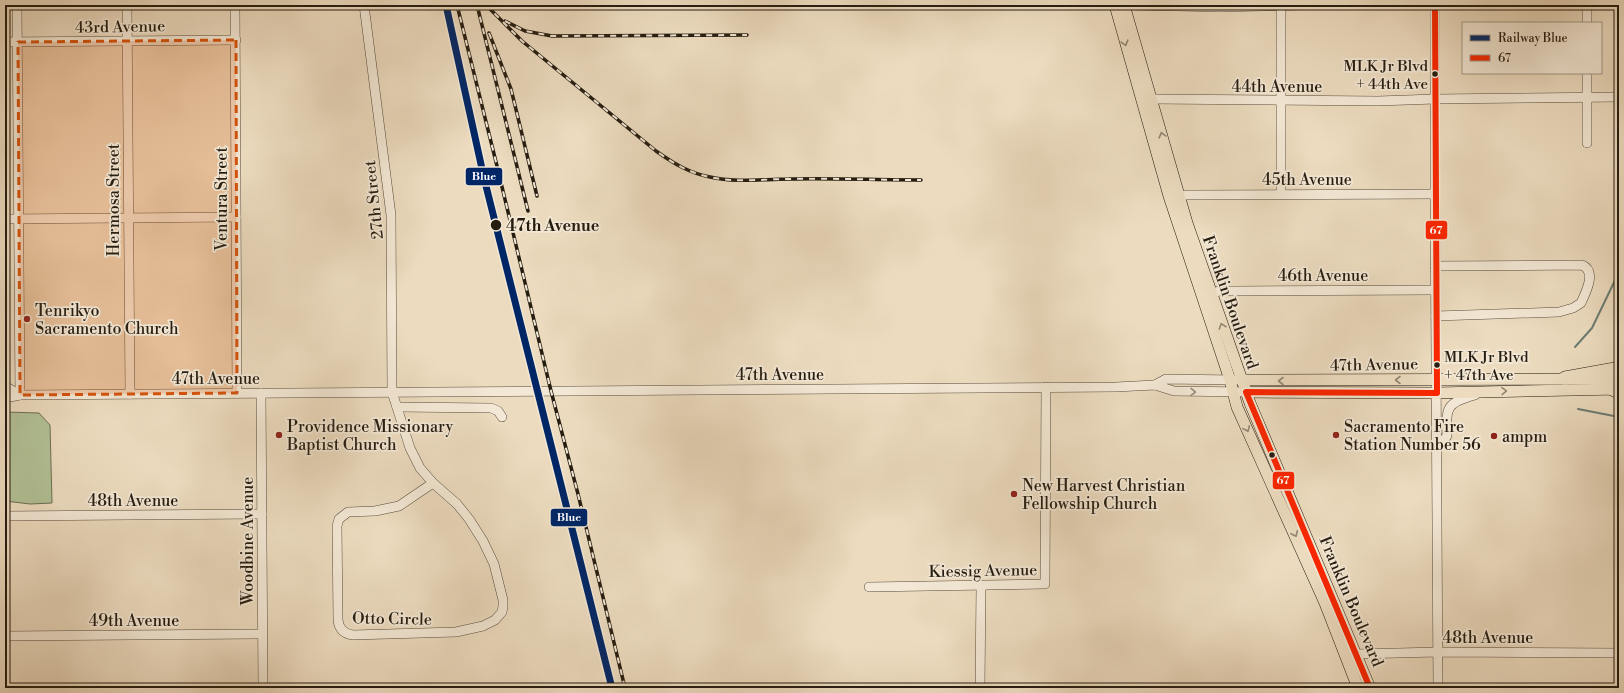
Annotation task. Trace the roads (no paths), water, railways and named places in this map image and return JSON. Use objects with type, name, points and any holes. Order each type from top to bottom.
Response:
[{"type":"highway","points":[[1565,378],[1619,367]]},
{"type":"main road","name":"Franklin Boulevard","points":[[1115,5],[1178,225],[1230,380],[1237,407],[1325,603],[1358,688]]},
{"type":"main road","name":"Franklin Boulevard","points":[[1124,5],[1179,196],[1204,274],[1246,392],[1370,688]]},
{"type":"main road","points":[[1168,158],[1167,174],[1179,210],[1178,225],[1185,234],[1196,264],[1204,274]]},
{"type":"main road","name":"47th Avenue","points":[[1242,380],[1565,378],[1617,387]]},
{"type":"main road","name":"47th Avenue","points":[[1246,392],[1437,393],[1617,387]]},
{"type":"street","points":[[17,5],[20,395]]},
{"type":"street","name":"Hermosa Street","points":[[127,5],[130,394]]},
{"type":"street","name":"Ventura Street","points":[[235,5],[237,394]]},
{"type":"street","name":"27th Street","points":[[364,5],[391,215],[392,392]]},
{"type":"street","points":[[1132,5],[1221,7],[1298,5]]},
{"type":"street","points":[[1281,5],[1281,194]]},
{"type":"street","points":[[1435,5],[1435,290],[1437,379],[1436,448],[1438,688]]},
{"type":"street","points":[[1587,5],[1587,22]]},
{"type":"street","name":"43rd Avenue","points":[[5,42],[236,40]]},
{"type":"street","points":[[1587,74],[1588,143]]},
{"type":"street","name":"44th Avenue","points":[[1152,99],[1378,101],[1619,97]]},
{"type":"street","name":"45th Avenue","points":[[1179,196],[1281,194],[1435,194]]},
{"type":"street","points":[[5,219],[236,217]]},
{"type":"street","points":[[1435,266],[1582,265],[1588,268],[1590,275],[1581,303],[1573,308],[1559,312],[1436,316]]},
{"type":"street","name":"46th Avenue","points":[[1211,294],[1219,291],[1435,290]]},
{"type":"street","name":"47th Avenue","points":[[1155,385],[1166,379],[1242,380]]},
{"type":"street","name":"47th Avenue","points":[[5,398],[20,395],[1046,388],[1155,385],[1174,391],[1246,392]]},
{"type":"street","points":[[5,386],[20,395]]},
{"type":"street","name":"Kiessig Avenue","points":[[869,587],[1046,584],[1046,388]]},
{"type":"street","name":"Otto Circle","points":[[392,392],[414,457],[420,468],[433,483],[457,504],[483,541],[494,564],[503,600],[502,612],[495,620],[482,626],[456,632],[353,635],[346,633],[340,628],[338,620],[337,526],[339,519],[348,512],[375,511],[399,506],[433,483]]},
{"type":"street","points":[[1436,448],[1447,436],[1447,412],[1452,404],[1461,399],[1486,392]]},
{"type":"street","name":"Woodbine Avenue","points":[[261,393],[263,688]]},
{"type":"street","points":[[397,407],[491,408],[498,411],[502,416]]},
{"type":"street","name":"48th Avenue","points":[[5,516],[262,514]]},
{"type":"street","points":[[980,688],[981,586]]},
{"type":"street","name":"49th Avenue","points":[[5,636],[263,634]]},
{"type":"street","name":"48th Avenue","points":[[1357,654],[1438,652],[1619,653]]},
{"type":"waterway","points":[[1575,347],[1592,328],[1619,272]]},
{"type":"waterway","points":[[1578,409],[1619,417]]},
{"type":"railway","points":[[457,5],[625,688]]},
{"type":"railway","points":[[477,5],[528,211]]},
{"type":"railway","points":[[486,5],[522,41],[656,151],[688,170],[710,177],[730,180],[921,180]]},
{"type":"railway","points":[[505,21],[525,31],[552,36],[747,35]]},
{"type":"railway","points":[[489,33],[511,89],[537,196]]},
{"type":"rail line","name":"Blue","points":[[446,5],[484,178],[612,688]]},
{"type":"place","name":"MLK Jr Blvd + 44th Ave","points":[[1435,74]]},
{"type":"place","name":"47th Avenue","points":[[496,225]]},
{"type":"place","name":"Tenrikyo Sacramento Church","points":[[27,319]]},
{"type":"place","name":"MLK Jr Blvd + 47th Ave","points":[[1437,365]]},
{"type":"place","name":"Providence Missionary Baptist Church","points":[[279,435]]},
{"type":"place","name":"Sacramento Fire Station Number 56","points":[[1336,435]]},
{"type":"place","name":"ampm","points":[[1494,436]]},
{"type":"place","name":"New Harvest Christian Fellowship Church","points":[[1014,494]]}]
